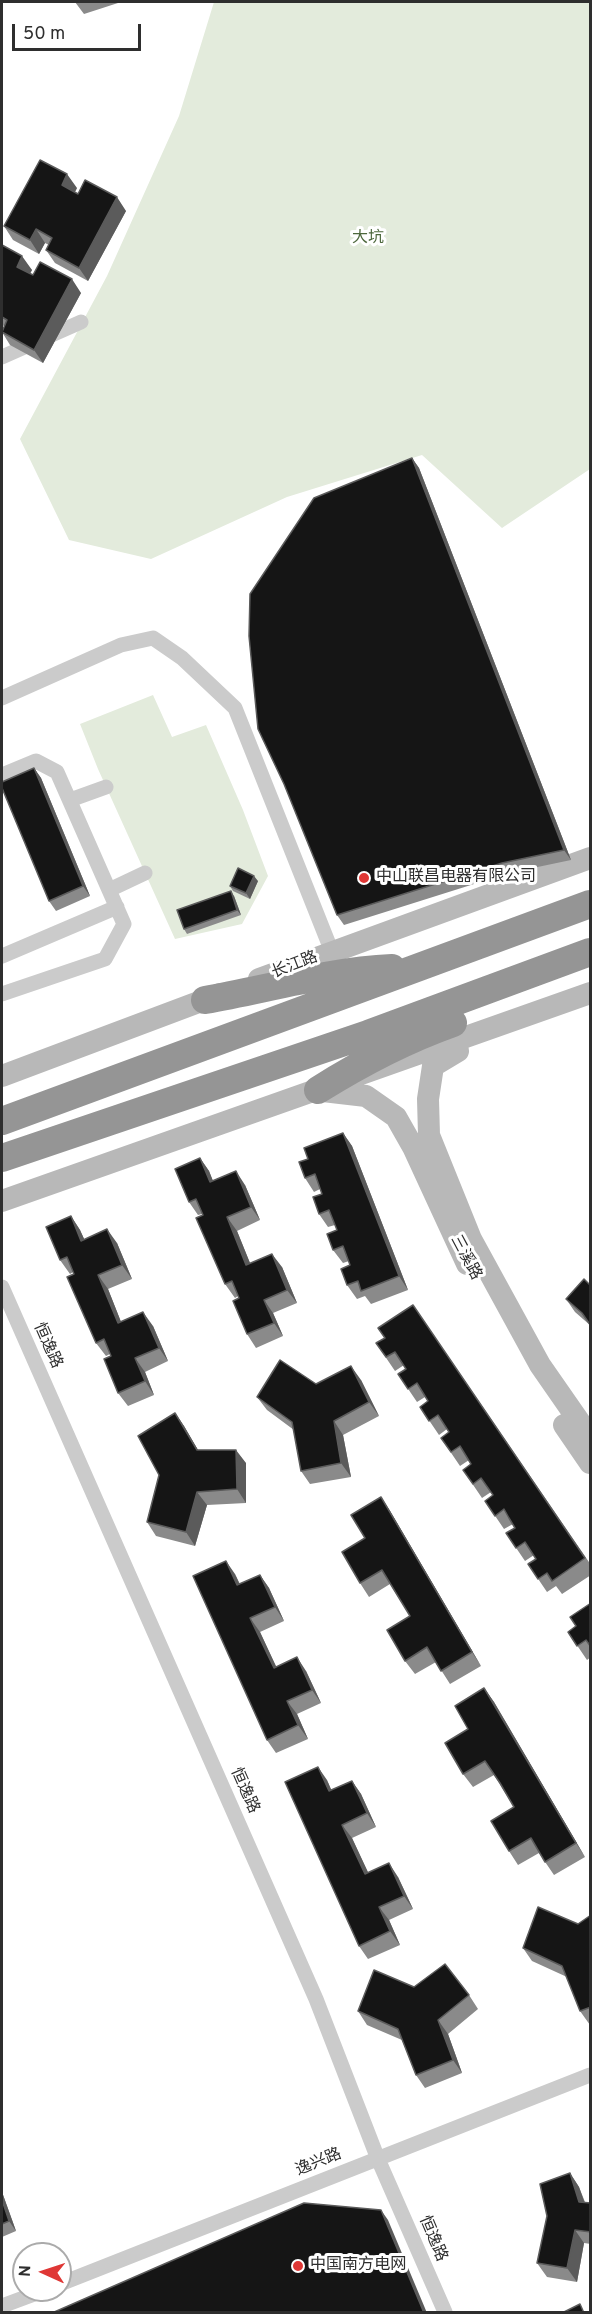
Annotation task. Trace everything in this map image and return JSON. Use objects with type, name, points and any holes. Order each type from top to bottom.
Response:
[{"type":"highway","points":[[2,1121],[591,904]]},
{"type":"highway","points":[[2,1158],[368,1034],[591,952]]},
{"type":"highway","points":[[205,1000],[309,978],[367,969],[424,967]]},
{"type":"highway","points":[[318,1090],[362,1063],[428,1032],[476,1014],[519,992],[542,970]]},
{"type":"main road","name":"长江路","points":[[2,1076],[591,858]]},
{"type":"main road","points":[[2,1201],[591,993]]},
{"type":"main road","name":"三溪路","points":[[496,1028],[433,1066],[428,1099],[429,1135],[471,1239],[540,1365],[591,1437]]},
{"type":"main road","name":"三溪路","points":[[318,1090],[366,1096],[396,1117],[413,1147],[458,1248],[524,1365],[591,1463]]},
{"type":"street","points":[[2,357],[81,322]]},
{"type":"street","points":[[2,698],[122,645],[153,638],[182,658],[235,708],[332,952]]},
{"type":"street","points":[[2,775],[36,761],[57,772],[124,924],[105,959],[2,994]]},
{"type":"street","points":[[70,800],[106,787]]},
{"type":"street","points":[[109,890],[145,873]]},
{"type":"street","points":[[2,956],[117,907]]},
{"type":"street","name":"恒逸路","points":[[2,1287],[316,1999],[378,2159],[445,2313]]},
{"type":"street","name":"逸兴路","points":[[72,2279],[591,2075]]},
{"type":"green space","name":"大坑","points":[[214,2],[590,2],[590,469],[502,528],[422,455],[287,497],[151,559],[69,540],[20,439],[107,276],[179,116]]},
{"type":"green space","points":[[153,695],[172,737],[206,725],[243,810],[268,876],[242,924],[175,939],[80,724]]},
{"type":"building","points":[[40,160],[67,174],[62,185],[78,194],[85,180],[117,197],[79,268],[46,250],[52,238],[36,229],[30,240],[4,226]]},
{"type":"building","points":[[2,245],[22,256],[17,267],[33,275],[40,262],[72,279],[34,350],[2,332],[7,320],[2,317]]},
{"type":"building","points":[[412,458],[564,850],[502,863],[337,915],[284,784],[258,729],[249,636],[250,594],[314,498]]},
{"type":"building","points":[[34,768],[83,886],[49,901],[2,788],[2,782]]},
{"type":"building","points":[[238,868],[254,876],[246,893],[230,886]]},
{"type":"building","points":[[231,891],[237,910],[184,929],[177,910]]},
{"type":"building","points":[[343,1133],[399,1276],[361,1291],[358,1281],[347,1285],[341,1269],[350,1265],[343,1246],[333,1250],[327,1234],[337,1230],[329,1210],[319,1214],[313,1197],[322,1194],[315,1174],[305,1178],[299,1162],[308,1159],[304,1148]]},
{"type":"building","points":[[200,1158],[210,1182],[236,1171],[251,1207],[227,1217],[246,1265],[272,1254],[287,1290],[264,1300],[274,1323],[247,1334],[233,1301],[239,1298],[232,1281],[225,1284],[196,1218],[203,1215],[196,1199],[189,1202],[175,1169]]},
{"type":"building","points":[[71,1216],[81,1241],[107,1229],[122,1265],[98,1275],[118,1323],[143,1312],[159,1348],[135,1358],[145,1381],[118,1393],[104,1359],[111,1356],[104,1339],[96,1343],[67,1277],[74,1274],[67,1257],[60,1260],[46,1227]]},
{"type":"building","points":[[584,1279],[591,1286],[591,1326],[582,1313],[566,1299]]},
{"type":"building","points":[[413,1305],[585,1558],[552,1581],[547,1573],[538,1579],[528,1564],[536,1559],[525,1542],[516,1548],[506,1533],[515,1528],[504,1509],[495,1516],[485,1501],[493,1495],[481,1478],[473,1484],[463,1470],[471,1464],[460,1446],[451,1452],[441,1438],[449,1432],[438,1415],[429,1421],[420,1407],[428,1401],[417,1383],[408,1389],[398,1374],[406,1369],[395,1352],[386,1357],[376,1343],[385,1338],[378,1328]]},
{"type":"building","points":[[280,1360],[316,1384],[351,1366],[369,1402],[334,1421],[341,1463],[301,1471],[292,1422],[257,1397]]},
{"type":"building","points":[[175,1413],[197,1450],[236,1450],[237,1489],[197,1492],[186,1532],[147,1522],[159,1475],[138,1436]]},
{"type":"building","points":[[381,1497],[472,1652],[441,1671],[427,1647],[405,1661],[387,1630],[410,1616],[382,1570],[360,1583],[342,1552],[365,1538],[351,1515]]},
{"type":"building","points":[[226,1561],[237,1585],[260,1575],[275,1607],[250,1618],[274,1668],[297,1657],[312,1690],[287,1701],[298,1725],[267,1740],[193,1576]]},
{"type":"building","points":[[591,1603],[591,1647],[586,1640],[577,1646],[568,1632],[576,1626],[570,1617]]},
{"type":"building","points":[[484,1688],[576,1843],[545,1862],[531,1838],[509,1851],[491,1821],[514,1807],[500,1783],[485,1761],[463,1774],[445,1743],[468,1729],[455,1706]]},
{"type":"building","points":[[318,1767],[329,1791],[352,1781],[367,1813],[342,1825],[365,1874],[389,1863],[404,1896],[379,1907],[390,1931],[359,1946],[285,1782]]},
{"type":"building","points":[[538,1907],[578,1924],[591,1915],[591,2007],[580,2011],[562,1966],[523,1948]]},
{"type":"building","points":[[445,1964],[469,1995],[438,2020],[453,2060],[416,2075],[398,2029],[358,2011],[374,1970],[414,1987]]},
{"type":"building","points":[[570,2173],[579,2202],[591,2203],[591,2232],[575,2230],[567,2268],[537,2263],[547,2216],[540,2184]]},
{"type":"building","points":[[2,2200],[9,2221],[2,2224]]},
{"type":"building","name":"中国南方电网","points":[[304,2203],[381,2210],[424,2313],[52,2313]]},
{"type":"building","points":[[580,2304],[584,2313],[562,2313]]},
{"type":"place","name":"中山联昌电器有限公司","points":[[364,878]]},
{"type":"place","name":"中国南方电网","points":[[298,2266]]}]
